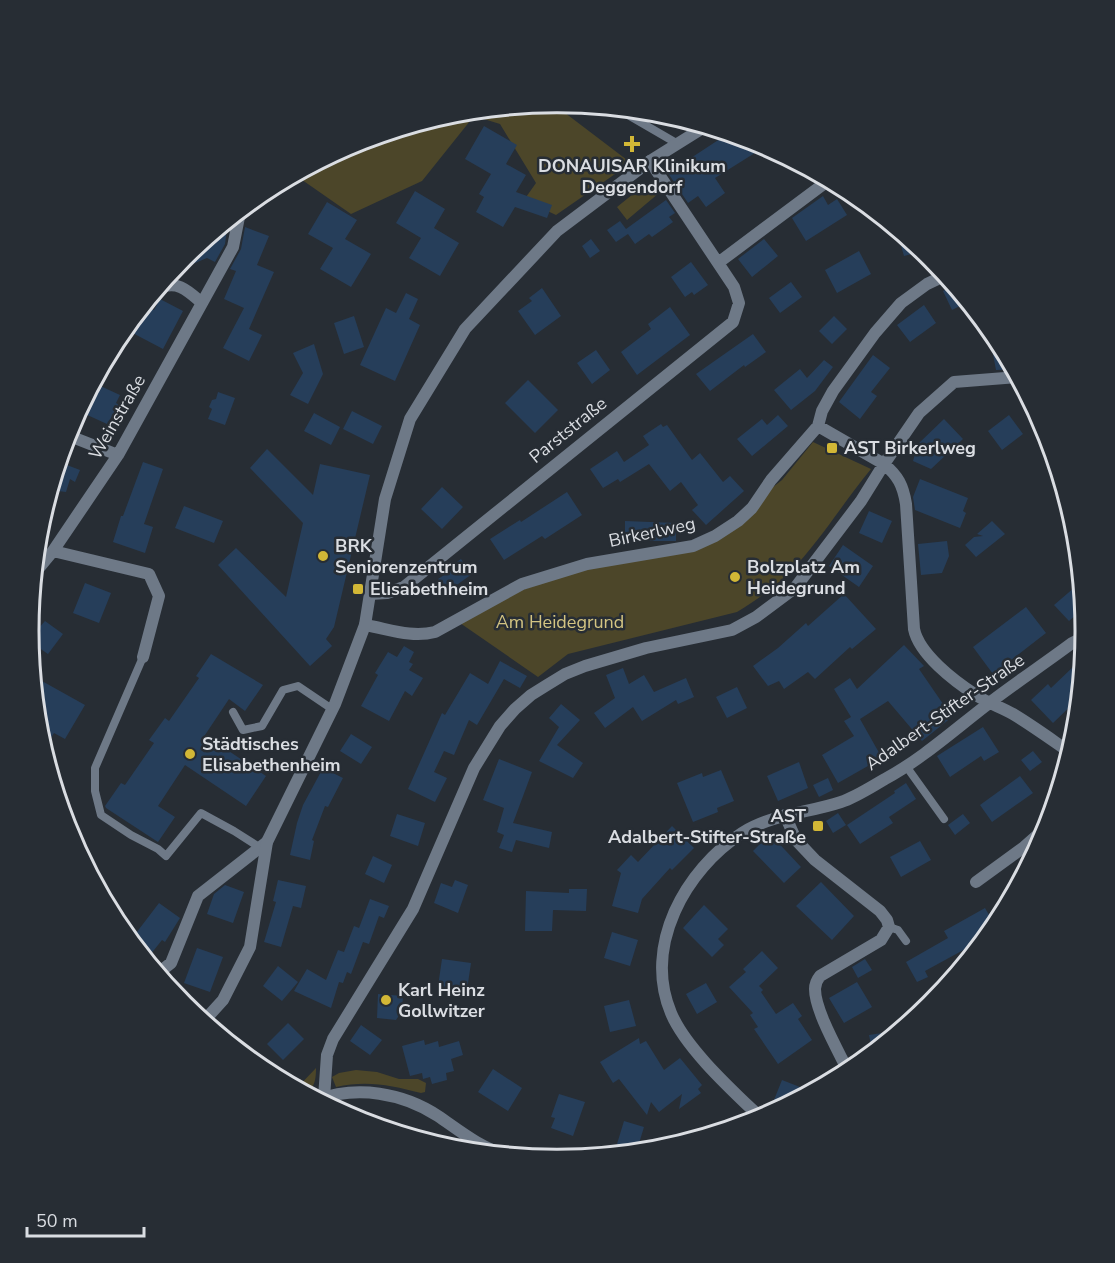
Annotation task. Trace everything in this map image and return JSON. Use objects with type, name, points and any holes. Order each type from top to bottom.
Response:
[{"type":"street","points":[[209,1015],[223,1000],[250,947],[263,844],[332,709],[349,672],[365,625],[385,499],[410,418],[465,328],[557,231],[650,161],[696,132]]},
{"type":"street","name":"Parststraße","points":[[370,594],[387,593],[404,587],[733,322],[739,303],[734,286],[650,161]]},
{"type":"street","points":[[718,263],[822,185]]},
{"type":"street","name":"Weinstraße","points":[[43,563],[118,454],[233,247],[238,224]]},
{"type":"street","name":"Birkerlweg","points":[[365,625],[410,634],[421,635],[435,632],[522,584],[571,567],[693,546],[715,536],[738,521],[752,508],[778,471],[818,426],[822,411],[833,391],[875,333],[902,303],[937,279]]},
{"type":"street","points":[[174,284],[185,288],[202,303]]},
{"type":"street","points":[[322,1094],[327,1055],[333,1039],[413,909],[474,768],[500,726],[531,695],[565,674],[607,658],[732,630],[777,602],[795,588],[815,564],[861,501],[919,413],[954,381],[1010,378]]},
{"type":"street","points":[[818,426],[884,464],[896,474],[904,490],[916,638],[932,660],[976,696],[1014,715],[1063,747]]},
{"type":"street","points":[[76,438],[118,454]]},
{"type":"street","points":[[53,551],[149,574],[159,596],[143,657]]},
{"type":"street","name":"Adalbert-Stifter-Straße","points":[[755,1111],[704,1060],[680,1029],[671,1014],[666,998],[662,965],[670,924],[691,882],[721,849],[743,832],[785,815],[842,802],[906,766],[1076,641]]},
{"type":"street","points":[[785,815],[796,840],[815,860],[880,911],[889,927],[881,940],[820,976],[816,982],[816,998],[820,1010],[845,1064]]},
{"type":"street","points":[[976,882],[1033,839]]},
{"type":"street","points":[[164,968],[171,963],[198,896],[263,844]]},
{"type":"street","points":[[328,1097],[366,1092],[406,1100],[424,1107],[477,1144]]},
{"type":"lane","points":[[634,119],[678,144]]},
{"type":"lane","points":[[143,657],[95,768],[95,791],[101,815],[166,856],[201,813],[263,844]]},
{"type":"lane","points":[[233,712],[243,730],[262,726],[283,690],[298,686],[332,709]]},
{"type":"lane","points":[[906,766],[944,819]]},
{"type":"lane","points":[[889,927],[898,930],[906,941]]},
{"type":"green space","points":[[565,113],[631,163],[556,215],[524,200],[536,183],[500,124],[482,118],[524,114]]},
{"type":"green space","points":[[470,120],[422,181],[351,214],[302,180],[359,152],[423,131]]},
{"type":"green space","points":[[649,184],[659,193],[627,220],[617,207],[643,186]]},
{"type":"green space","name":"Am Heidegrund","points":[[813,442],[871,469],[790,572],[765,594],[737,612],[568,654],[538,677],[460,623],[519,591],[582,570],[695,549],[782,480]]},
{"type":"green space","points":[[316,1068],[311,1088],[302,1083]]},
{"type":"green space","points":[[356,1070],[377,1072],[399,1079],[418,1079],[426,1083],[425,1092],[368,1084],[336,1087],[332,1077],[339,1073]]},
{"type":"building","points":[[484,126],[517,145],[506,164],[526,175],[516,192],[552,205],[547,218],[515,207],[503,227],[476,212],[484,197],[479,194],[491,174],[465,159]]},
{"type":"building","points":[[719,139],[756,152],[715,178],[725,193],[706,207],[698,196],[688,203],[668,173]]},
{"type":"building","points":[[415,191],[445,209],[434,228],[459,243],[440,276],[409,258],[421,238],[396,223]]},
{"type":"building","points":[[823,196],[828,205],[837,199],[847,215],[806,241],[792,218]]},
{"type":"building","points":[[666,200],[675,213],[669,217],[673,222],[652,237],[649,234],[635,244],[628,234],[616,242],[607,230],[620,221],[626,229]]},
{"type":"building","points":[[327,202],[357,220],[345,239],[371,254],[351,287],[320,269],[333,248],[308,234]]},
{"type":"building","points":[[245,227],[269,236],[257,265],[274,272],[249,329],[262,335],[249,361],[223,348],[244,308],[224,299],[236,271],[230,269],[241,249]]},
{"type":"building","points":[[226,233],[225,244],[215,262],[207,258],[192,264]]},
{"type":"building","points":[[591,239],[600,251],[590,258],[582,246]]},
{"type":"building","points":[[764,239],[778,256],[752,277],[738,259]]},
{"type":"building","points":[[900,243],[912,254],[904,256]]},
{"type":"building","points":[[859,251],[871,274],[837,293],[825,270]]},
{"type":"building","points":[[691,262],[708,285],[694,295],[692,292],[685,297],[671,277]]},
{"type":"building","points":[[791,282],[802,297],[780,313],[769,298]]},
{"type":"building","points":[[542,288],[561,316],[535,335],[518,311],[532,301],[529,298]]},
{"type":"building","points":[[946,289],[960,306],[952,310],[943,291]]},
{"type":"building","points":[[406,293],[418,299],[409,319],[420,325],[395,381],[360,365],[386,308],[396,313]]},
{"type":"building","points":[[160,299],[183,311],[163,349],[133,333],[152,309],[154,310]]},
{"type":"building","points":[[924,305],[936,323],[910,342],[897,325]]},
{"type":"building","points":[[670,307],[690,335],[637,375],[621,352],[651,329],[648,324]]},
{"type":"building","points":[[354,316],[364,347],[344,354],[334,323]]},
{"type":"building","points":[[834,316],[847,329],[832,344],[819,331]]},
{"type":"building","points":[[753,334],[766,352],[745,367],[744,365],[710,391],[696,374]]},
{"type":"building","points":[[314,344],[323,374],[308,404],[290,395],[303,373],[293,353]]},
{"type":"building","points":[[993,349],[1005,369],[996,370]]},
{"type":"building","points":[[596,350],[610,370],[592,384],[577,363]]},
{"type":"building","points":[[873,355],[890,368],[871,392],[877,396],[860,419],[839,402]]},
{"type":"building","points":[[824,360],[833,367],[815,391],[791,410],[774,390],[800,369],[807,378]]},
{"type":"building","points":[[528,380],[558,410],[535,433],[505,403]]},
{"type":"building","points":[[100,386],[120,395],[116,403],[119,405],[107,424],[86,415]]},
{"type":"building","points":[[218,392],[235,398],[225,425],[208,419],[212,409],[209,407],[212,400],[216,399]]},
{"type":"building","points":[[352,411],[382,426],[373,444],[343,429]]},
{"type":"building","points":[[314,413],[340,427],[331,445],[304,431]]},
{"type":"building","points":[[778,415],[788,426],[752,456],[737,439],[762,419],[767,425]]},
{"type":"building","points":[[1009,415],[1023,434],[1002,450],[988,431]]},
{"type":"building","points":[[944,419],[963,439],[931,469],[913,461],[918,444]]},
{"type":"building","points":[[661,424],[663,427],[667,425],[692,460],[700,453],[723,482],[730,476],[744,491],[706,525],[692,510],[698,505],[681,482],[670,491],[649,464],[620,482],[618,479],[603,488],[590,469],[617,451],[624,462],[649,445],[643,436]]},
{"type":"building","name":"BRK Seniorenzentrum","points":[[267,449],[313,495],[320,464],[370,475],[334,627],[326,639],[332,646],[310,666],[218,565],[236,548],[286,597],[303,523],[250,468]]},
{"type":"building","points":[[143,462],[163,469],[144,524],[153,527],[145,553],[113,542]]},
{"type":"building","points":[[67,465],[80,470],[75,482],[70,479],[66,492],[59,491]]},
{"type":"building","points":[[920,479],[968,498],[963,511],[966,513],[960,528],[915,510],[913,497]]},
{"type":"building","points":[[442,487],[463,507],[442,529],[421,509]]},
{"type":"building","points":[[567,492],[582,515],[545,539],[542,536],[504,560],[490,539]]},
{"type":"building","points":[[184,506],[223,521],[214,543],[175,528]]},
{"type":"building","points":[[869,511],[892,521],[882,543],[859,533]]},
{"type":"building","points":[[625,521],[676,523],[676,541],[625,541]]},
{"type":"building","points":[[992,521],[1005,534],[976,557],[965,545],[974,537],[983,536],[977,534]]},
{"type":"building","points":[[947,541],[949,556],[942,573],[921,575],[918,544]]},
{"type":"building","points":[[843,545],[873,566],[859,587],[829,566]]},
{"type":"building","points":[[461,559],[472,574],[447,592],[438,579],[452,570],[450,567]]},
{"type":"building","points":[[85,583],[111,593],[99,623],[73,613]]},
{"type":"building","points":[[1074,588],[1076,615],[1069,621],[1054,605]]},
{"type":"building","points":[[844,594],[876,629],[852,649],[850,647],[815,679],[808,672],[784,689],[779,681],[768,686],[753,666],[806,623],[808,626]]},
{"type":"building","points":[[1026,607],[1046,633],[993,674],[973,647]]},
{"type":"building","points":[[45,621],[63,634],[48,654],[39,648],[39,628]]},
{"type":"building","points":[[904,645],[924,666],[919,669],[952,717],[922,741],[888,701],[860,719],[882,758],[838,783],[822,755],[854,736],[844,721],[851,717],[834,689],[850,678],[857,689]]},
{"type":"building","points":[[404,646],[414,652],[409,662],[413,664],[409,670],[423,678],[412,696],[405,691],[389,721],[361,706],[378,675],[375,673],[388,652],[397,657]]},
{"type":"building","name":"Städtisches Elisabethenheim","points":[[211,654],[263,685],[245,711],[229,699],[205,735],[266,776],[246,806],[185,765],[158,806],[175,817],[158,842],[105,806],[121,783],[125,785],[154,743],[149,740],[165,718],[169,721],[199,678],[196,676]]},
{"type":"building","points":[[500,661],[527,676],[520,688],[504,679],[477,725],[469,720],[454,755],[444,751],[434,772],[447,778],[435,802],[408,789],[442,713],[445,715],[470,673],[488,684]]},
{"type":"building","points":[[1075,666],[1071,706],[1053,723],[1031,700],[1048,684],[1051,688]]},
{"type":"building","points":[[623,668],[629,684],[644,675],[654,692],[686,678],[694,697],[678,704],[676,700],[642,721],[633,707],[605,728],[594,713],[615,698],[606,675]]},
{"type":"building","points":[[41,681],[85,705],[65,739],[54,733],[50,739]]},
{"type":"building","points":[[737,687],[747,708],[727,718],[716,697]]},
{"type":"building","points":[[561,704],[580,720],[557,745],[583,763],[573,778],[539,761],[559,727],[549,718]]},
{"type":"building","points":[[983,727],[999,752],[984,761],[981,756],[950,777],[937,756]]},
{"type":"building","points":[[351,734],[372,747],[361,764],[340,751]]},
{"type":"building","points":[[1033,751],[1042,762],[1030,771],[1021,760]]},
{"type":"building","points":[[499,759],[532,772],[513,823],[552,832],[549,848],[516,840],[512,852],[499,848],[504,835],[497,832],[504,808],[483,800]]},
{"type":"building","points":[[799,762],[808,788],[778,801],[767,776]]},
{"type":"building","points":[[323,768],[343,778],[328,807],[325,806],[312,840],[314,841],[310,860],[290,855],[303,805]]},
{"type":"building","points":[[721,770],[734,801],[717,808],[718,812],[693,822],[677,783],[702,773],[703,777]]},
{"type":"building","points":[[1020,776],[1033,793],[992,822],[980,805]]},
{"type":"building","points":[[828,778],[833,790],[819,797],[813,785]]},
{"type":"building","points":[[906,783],[916,799],[889,817],[893,823],[860,844],[847,825]]},
{"type":"building","points":[[838,813],[846,825],[833,833],[826,821]]},
{"type":"building","points":[[397,814],[425,823],[418,846],[390,836]]},
{"type":"building","points":[[963,814],[970,823],[955,835],[948,825]]},
{"type":"building","points":[[672,826],[694,848],[672,870],[670,868],[642,899],[638,913],[612,906],[621,873],[617,870],[631,855],[638,862]]},
{"type":"building","points":[[770,834],[801,867],[784,883],[753,851]]},
{"type":"building","points":[[920,841],[931,860],[901,877],[890,857]]},
{"type":"building","points":[[373,856],[392,865],[384,883],[365,874]]},
{"type":"building","points":[[278,880],[306,886],[301,908],[293,906],[281,947],[264,942],[276,902],[273,901]]},
{"type":"building","points":[[455,880],[468,885],[458,913],[434,903],[441,883],[452,887]]},
{"type":"building","points":[[821,882],[854,916],[832,940],[796,906]]},
{"type":"building","points":[[225,885],[244,892],[233,923],[207,914],[214,894]]},
{"type":"building","points":[[569,889],[587,889],[586,911],[553,910],[552,931],[525,931],[526,891],[569,893]]},
{"type":"building","points":[[370,899],[389,906],[384,918],[379,916],[369,944],[363,942],[351,974],[347,972],[343,983],[339,982],[331,1008],[294,991],[307,969],[326,980],[338,950],[344,952],[354,926],[359,928]]},
{"type":"building","points":[[159,903],[180,918],[165,942],[162,940],[151,953],[136,933]]},
{"type":"building","points":[[704,905],[728,929],[718,939],[724,945],[712,957],[683,928]]},
{"type":"building","points":[[985,908],[991,918],[969,947],[925,971],[928,977],[917,982],[906,962],[948,938],[944,931]]},
{"type":"building","points":[[612,932],[638,940],[630,966],[604,958]]},
{"type":"building","points":[[197,948],[223,957],[210,992],[184,983]]},
{"type":"building","points":[[762,951],[778,968],[759,986],[763,990],[761,992],[776,1014],[793,1003],[802,1016],[798,1019],[812,1040],[778,1064],[754,1029],[758,1027],[750,1015],[753,1013],[729,987],[746,972],[743,969]]},
{"type":"building","points":[[442,959],[471,963],[467,990],[438,986]]},
{"type":"building","points":[[865,959],[872,970],[858,978],[852,967]]},
{"type":"building","points":[[278,966],[298,982],[282,1001],[263,986]]},
{"type":"building","points":[[857,982],[872,1007],[844,1023],[829,998]]},
{"type":"building","points":[[706,983],[717,1002],[697,1014],[686,994]]},
{"type":"building","points":[[378,994],[403,996],[402,1011],[396,1020],[377,1018]]},
{"type":"building","points":[[629,1000],[636,1026],[610,1032],[604,1006]]},
{"type":"building","points":[[288,1023],[304,1039],[283,1060],[267,1044]]},
{"type":"building","points":[[361,1025],[382,1040],[370,1055],[350,1041]]},
{"type":"building","points":[[885,1033],[871,1044],[869,1035]]},
{"type":"building","points":[[639,1038],[640,1044],[646,1041],[664,1070],[680,1058],[702,1085],[698,1089],[701,1093],[679,1109],[682,1094],[659,1112],[651,1102],[647,1115],[619,1079],[613,1083],[600,1062]]},
{"type":"building","points":[[424,1040],[425,1045],[438,1041],[439,1047],[459,1041],[463,1055],[451,1059],[454,1071],[446,1073],[447,1080],[432,1084],[430,1077],[423,1079],[422,1073],[410,1076],[402,1046]]},
{"type":"building","points":[[493,1069],[522,1088],[508,1111],[478,1092]]},
{"type":"building","points":[[782,1080],[803,1088],[787,1097],[773,1104]]},
{"type":"building","points":[[559,1094],[585,1102],[573,1136],[551,1128],[555,1118],[551,1117]]},
{"type":"building","points":[[624,1121],[644,1127],[639,1144],[624,1146],[617,1144]]},
{"type":"place","name":"DONAUISAR Klinikum Deggendorf","points":[[632,144]]},
{"type":"place","name":"AST Birkerlweg","points":[[832,448]]},
{"type":"place","name":"BRK Seniorenzentrum","points":[[323,556]]},
{"type":"place","name":"Bolzplatz Am Heidegrund","points":[[735,577]]},
{"type":"place","name":"Elisabethheim","points":[[358,589]]},
{"type":"place","name":"Städtisches Elisabethenheim","points":[[190,754]]},
{"type":"place","name":"AST Adalbert-Stifter-Straße","points":[[818,826]]},
{"type":"place","name":"Karl Heinz Gollwitzer","points":[[386,1000]]}]
